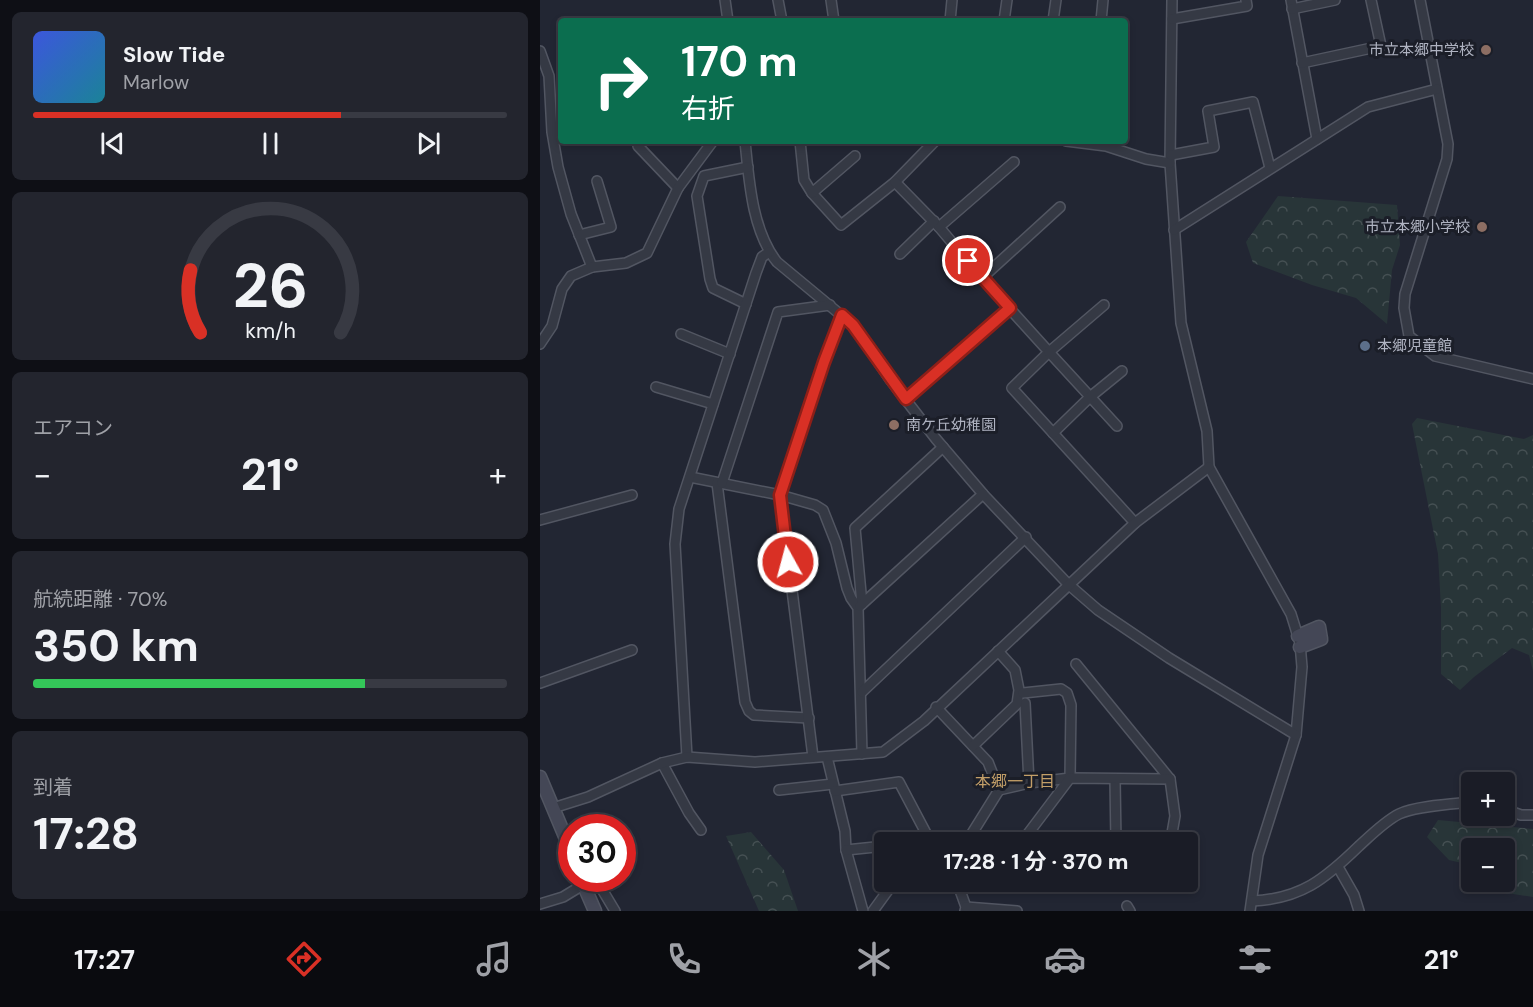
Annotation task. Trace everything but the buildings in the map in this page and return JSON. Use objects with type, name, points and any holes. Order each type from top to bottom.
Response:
[{"type":"main road","points":[[540,777],[558,820]]},
{"type":"main road","points":[[587,892],[595,911]]},
{"type":"street","points":[[724,0],[727,18]]},
{"type":"street","points":[[778,0],[781,18]]},
{"type":"street","points":[[831,0],[834,18]]},
{"type":"street","points":[[950,18],[952,0]]},
{"type":"street","points":[[1004,18],[1007,0]]},
{"type":"street","points":[[1053,18],[1056,0]]},
{"type":"street","points":[[1101,18],[1103,0]]},
{"type":"street","points":[[1173,0],[1170,159],[1181,323],[1207,431],[1209,467],[1291,614],[1299,642],[1302,667],[1296,735],[1258,855],[1251,906],[1308,889],[1338,867],[1370,836],[1399,814],[1437,805],[1461,803]]},
{"type":"street","points":[[1172,19],[1247,6],[1246,0]]},
{"type":"street","points":[[1317,139],[1291,4],[1335,0]]},
{"type":"street","points":[[1302,63],[1381,46],[1371,0]]},
{"type":"street","points":[[1420,0],[1448,144],[1447,159],[1405,294],[1404,308],[1409,336],[1435,356],[1533,379]]},
{"type":"street","points":[[540,51],[549,76],[557,130]]},
{"type":"street","points":[[1174,230],[1368,107],[1437,89]]},
{"type":"street","points":[[1090,144],[1106,146],[1146,159],[1170,159],[1214,147],[1208,111],[1253,102],[1270,168]]},
{"type":"street","points":[[558,144],[561,177],[571,214],[592,267]]},
{"type":"street","points":[[638,144],[678,188]]},
{"type":"street","points":[[540,344],[552,326],[566,281],[577,272],[592,267],[626,263],[647,253],[678,188],[710,144]]},
{"type":"street","points":[[745,144],[757,215],[769,252],[777,262],[853,325],[906,399],[984,494],[1068,584],[1098,610],[1169,658],[1296,735]]},
{"type":"street","points":[[800,144],[804,180],[812,194],[841,225],[895,182],[932,144]]},
{"type":"street","points":[[812,194],[855,156]]},
{"type":"street","points":[[900,254],[1014,162]]},
{"type":"street","points":[[746,304],[713,288],[697,196],[704,176],[748,167]]},
{"type":"street","points":[[579,235],[610,227],[597,181]]},
{"type":"street","points":[[895,182],[937,224],[982,279],[1117,426]]},
{"type":"street","points":[[982,279],[1060,207]]},
{"type":"street","points":[[687,757],[675,544],[679,509],[762,257],[769,252]]},
{"type":"street","points":[[808,718],[754,715],[749,711],[745,702],[720,483],[778,312],[830,305]]},
{"type":"street","points":[[1104,305],[1049,352],[1012,388],[1135,523]]},
{"type":"street","points":[[906,399],[1010,308]]},
{"type":"street","points":[[813,757],[780,495],[842,315]]},
{"type":"street","points":[[681,334],[730,354]]},
{"type":"street","points":[[1053,433],[1090,397],[1122,371]]},
{"type":"street","points":[[656,387],[713,404]]},
{"type":"street","points":[[862,754],[860,606],[855,528],[944,447]]},
{"type":"street","points":[[553,808],[588,797],[662,763],[687,757],[755,762],[883,752],[909,733],[1135,523],[1209,467]]},
{"type":"street","points":[[690,477],[780,495],[815,505],[823,510],[836,543],[847,588],[851,598],[860,606]]},
{"type":"street","points":[[860,606],[984,494]]},
{"type":"street","points":[[540,520],[632,495]]},
{"type":"street","points":[[861,692],[1026,537]]},
{"type":"street","points":[[540,682],[632,650]]},
{"type":"street","points":[[973,746],[1017,704],[1019,690],[1015,670],[998,651]]},
{"type":"street","points":[[1076,664],[1170,779],[1175,816],[1172,832]]},
{"type":"street","points":[[1029,783],[1024,698],[1061,689],[1067,693],[1071,705],[1070,778],[1029,832]]},
{"type":"street","points":[[936,707],[988,762],[999,790]]},
{"type":"street","points":[[827,757],[845,831],[846,850],[863,911]]},
{"type":"street","points":[[662,763],[688,813],[700,830]]},
{"type":"street","points":[[973,832],[999,790],[1029,783],[1070,778],[1170,779]]},
{"type":"street","points":[[1116,779],[1116,832]]},
{"type":"street","points":[[779,790],[899,782],[925,832]]},
{"type":"street","points":[[1515,812],[1533,815]]},
{"type":"street","points":[[846,850],[874,847]]},
{"type":"street","points":[[1338,867],[1354,895],[1359,911]]},
{"type":"street","points":[[540,904],[563,897],[570,892]]},
{"type":"street","points":[[603,892],[615,911]]},
{"type":"street","points":[[873,911],[887,892]]},
{"type":"street","points":[[960,892],[966,909],[1017,911]]},
{"type":"green space","points":[[1278,196],[1397,205],[1400,245],[1392,270],[1387,324],[1356,298],[1312,285],[1253,263],[1246,242]]},
{"type":"green space","points":[[1417,418],[1524,439],[1533,435],[1533,671],[1529,655],[1512,648],[1460,690],[1441,674],[1438,554],[1412,424]]},
{"type":"green space","points":[[1438,820],[1461,822],[1461,826],[1533,829],[1533,897],[1506,892],[1515,892],[1515,838],[1461,838],[1461,863],[1449,860],[1427,837]]},
{"type":"green space","points":[[751,832],[784,870],[798,911],[759,911],[726,836]]},
{"type":"place","name":"市立本郷中学校","points":[[1486,50]]},
{"type":"place","name":"市立本郷小学校","points":[[1482,227]]},
{"type":"place","name":"本郷児童館","points":[[1365,346]]},
{"type":"place","name":"南ケ丘幼稚園","points":[[894,425]]},
{"type":"district","name":"本郷一丁目","points":[[1015,781]]},
{"type":"route","points":[[788,562],[780,495],[842,315],[853,325],[906,399],[1010,308],[968,261]]}]
